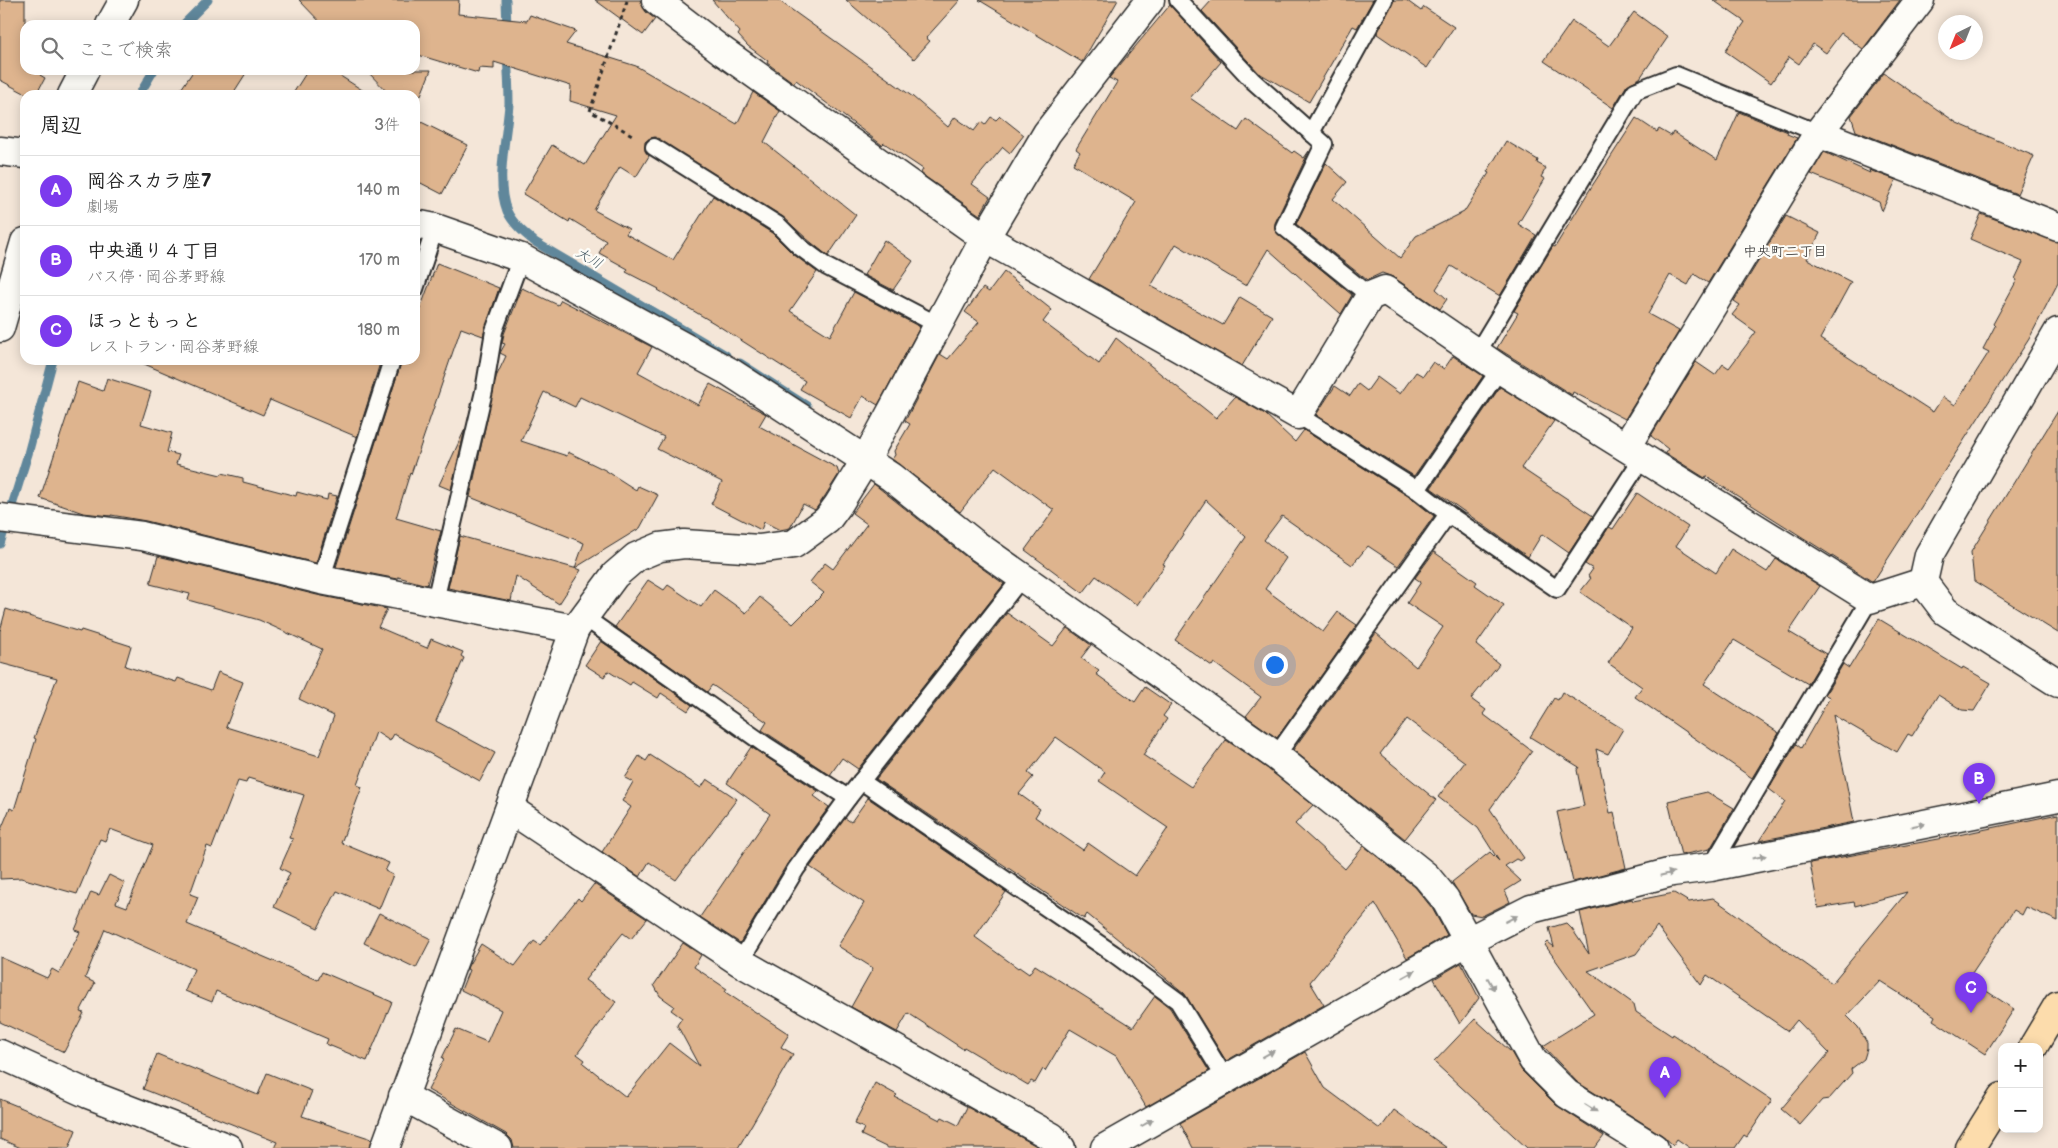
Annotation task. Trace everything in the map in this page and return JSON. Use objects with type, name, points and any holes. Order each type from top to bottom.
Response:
[{"type":"main road","points":[[2035,1043],[2058,1005]]},
{"type":"main road","points":[[1970,1148],[1998,1103]]},
{"type":"street","points":[[113,20],[124,0]]},
{"type":"street","points":[[656,0],[721,50],[985,238],[1298,415],[1370,296],[1385,290],[1500,369],[1870,599],[1923,582]]},
{"type":"street","points":[[385,1148],[579,623],[615,575],[636,557],[660,546],[684,544],[759,549],[794,544],[826,520],[838,505],[865,461],[985,238],[1048,133],[1150,0]]},
{"type":"street","points":[[1635,452],[1818,133],[1920,0]]},
{"type":"street","points":[[75,90],[83,75]]},
{"type":"street","points":[[1818,133],[2058,227]]},
{"type":"street","points":[[0,151],[20,153]]},
{"type":"street","points":[[425,226],[521,258],[730,372],[865,461],[892,476],[975,544],[1276,756],[1426,876],[1445,899],[1533,1060],[1568,1094],[1654,1148]]},
{"type":"street","points":[[0,328],[17,302],[20,280]]},
{"type":"street","points":[[2058,332],[1929,555],[1923,582],[1945,611],[2058,683]]},
{"type":"street","points":[[11,520],[142,536],[322,580],[435,601],[579,623]]},
{"type":"street","points":[[1105,1148],[1468,941],[1531,909],[1672,872],[1711,867],[2058,797]]},
{"type":"street","points":[[510,810],[740,962],[1052,1137],[1061,1148]]},
{"type":"street","points":[[0,1054],[88,1094],[228,1148]]},
{"type":"street","points":[[403,1096],[498,1148]]},
{"type":"lane","points":[[1178,0],[1252,80],[1324,144],[1284,227],[1370,296]]},
{"type":"lane","points":[[1310,133],[1384,0]]},
{"type":"lane","points":[[1477,353],[1635,91],[1676,75],[1818,133]]},
{"type":"lane","points":[[654,147],[778,225],[800,247],[827,268],[938,326]]},
{"type":"lane","points":[[420,258],[425,226]]},
{"type":"lane","points":[[435,601],[484,390],[494,331],[521,258]]},
{"type":"lane","points":[[322,580],[390,365]]},
{"type":"lane","points":[[1418,490],[1500,369]]},
{"type":"lane","points":[[1298,415],[1418,490],[1448,514],[1557,589],[1635,452]]},
{"type":"lane","points":[[1276,756],[1448,514]]},
{"type":"lane","points":[[740,962],[796,869],[848,798],[1022,577]]},
{"type":"lane","points":[[1711,867],[1870,599]]},
{"type":"lane","points":[[579,623],[848,798]]},
{"type":"lane","points":[[861,781],[1114,954],[1178,1001],[1225,1078]]},
{"type":"path","points":[[627,0],[590,111],[654,147]]},
{"type":"building","points":[[0,0],[25,0],[25,20],[20,20],[20,75],[40,75],[45,78],[39,90],[20,91],[0,80]]},
{"type":"building","points":[[299,0],[459,0],[458,14],[527,21],[530,15],[576,31],[566,44],[636,66],[737,124],[753,92],[780,111],[764,142],[856,215],[828,256],[783,217],[655,137],[645,142],[645,151],[649,156],[636,177],[620,167],[594,210],[629,229],[626,234],[673,260],[713,196],[772,233],[793,254],[817,272],[790,311],[830,336],[854,292],[920,327],[878,405],[863,396],[851,418],[800,389],[805,381],[659,289],[626,272],[628,269],[599,253],[606,241],[570,219],[569,222],[523,194],[552,145],[585,165],[616,115],[570,101],[571,86],[494,62],[494,69],[479,68],[478,73],[420,56],[420,20],[318,20]]},
{"type":"building","points":[[595,0],[640,0],[646,12],[655,19],[643,35]]},
{"type":"building","points":[[712,0],[778,0],[913,97],[948,127],[955,117],[974,131],[981,122],[985,125],[991,117],[996,120],[1000,116],[1024,135],[1010,153],[1003,147],[972,184],[990,197],[980,215],[927,178],[921,173],[923,169],[884,143],[882,145],[796,80],[794,83],[767,63],[768,61],[748,46],[738,35],[740,32]]},
{"type":"building","points":[[846,0],[960,0],[926,38],[930,41],[914,59]]},
{"type":"building","points":[[979,0],[1118,0],[1082,62]]},
{"type":"building","points":[[1212,0],[1373,0],[1357,28],[1353,26],[1309,102],[1259,73],[1202,11]]},
{"type":"building","points":[[1394,0],[1406,0],[1421,11],[1424,7],[1454,27],[1427,68],[1377,34]]},
{"type":"building","points":[[1713,0],[1900,0],[1863,49],[1841,33],[1826,53],[1813,44],[1799,64],[1789,57],[1771,83],[1725,51],[1745,22]]},
{"type":"building","points":[[1170,5],[1221,62],[1190,98],[1238,131],[1246,119],[1292,153],[1294,151],[1304,158],[1309,151],[1275,223],[1275,231],[1352,295],[1341,314],[1268,249],[1246,286],[1176,244],[1151,286],[1223,325],[1240,297],[1272,316],[1242,366],[1089,279],[1136,202],[1073,164],[1080,152],[1076,149],[1117,82],[1109,78]]},
{"type":"building","points":[[1634,12],[1668,37],[1640,78],[1627,85],[1613,108],[1544,61],[1572,21],[1609,46]]},
{"type":"building","points":[[420,70],[431,70],[421,95],[420,90],[385,90],[371,75],[420,75]]},
{"type":"building","points":[[1884,73],[1957,123],[2034,156],[2017,194],[1856,131],[1851,116]]},
{"type":"building","points":[[191,75],[245,75],[235,90],[180,90]]},
{"type":"building","points":[[305,75],[339,75],[362,90],[295,90]]},
{"type":"building","points":[[1739,112],[1788,132],[1787,134],[1797,138],[1708,283],[1694,274],[1688,285],[1670,275],[1648,314],[1679,331],[1625,419],[1573,392],[1572,395],[1497,348],[1518,313],[1514,311],[1553,246],[1555,247],[1636,118],[1657,132],[1659,129],[1671,136],[1673,132],[1717,160]]},
{"type":"building","points":[[420,121],[468,145],[442,194],[420,183]]},
{"type":"building","points":[[1506,141],[1538,160],[1537,163],[1546,168],[1541,177],[1545,179],[1518,224],[1536,235],[1500,296],[1451,266],[1436,289],[1447,299],[1440,309],[1393,277],[1382,273],[1367,280],[1296,224],[1326,163],[1347,182],[1333,199],[1400,258],[1416,236],[1464,212],[1489,173],[1487,172]]},
{"type":"building","points":[[1824,152],[1870,173],[1869,170],[1896,180],[1882,211],[1879,202],[1811,174]]},
{"type":"building","points":[[1981,214],[2058,242],[2058,283],[2029,339],[1873,582],[1706,476],[1705,478],[1665,453],[1668,449],[1651,436],[1696,362],[1715,375],[1723,364],[1729,368],[1756,332],[1732,315],[1740,305],[1734,301],[1786,216],[1820,233],[1807,259],[1851,282],[1820,339],[1933,412],[1943,397],[1955,405],[1989,352],[1983,349],[1995,326],[1993,324],[2017,280],[2015,279],[2023,262],[1970,239]]},
{"type":"building","points":[[884,240],[913,261],[893,290],[864,275]]},
{"type":"building","points":[[437,263],[499,288],[483,336],[461,328],[396,518],[441,531],[427,585],[398,577],[398,579],[336,567],[400,365],[420,365],[420,309]]},
{"type":"building","points":[[1004,272],[1052,310],[1043,322],[1099,364],[1116,338],[1216,418],[1235,397],[1265,414],[1295,442],[1304,430],[1411,498],[1434,516],[1398,566],[1368,546],[1352,565],[1282,516],[1264,540],[1286,558],[1265,589],[1323,632],[1338,612],[1357,625],[1277,738],[1246,716],[1261,697],[1214,663],[1212,666],[1175,640],[1246,537],[1206,500],[1137,605],[1096,576],[1083,593],[1025,550],[1054,510],[995,467],[960,512],[892,459],[895,455],[894,451],[910,424],[905,421],[940,354],[948,359],[979,322],[965,312],[983,288],[989,292]]},
{"type":"building","points":[[522,288],[558,305],[561,300],[652,347],[638,372],[698,405],[710,384],[766,414],[759,426],[837,468],[839,474],[815,510],[803,504],[790,528],[780,530],[764,522],[761,530],[711,504],[722,482],[657,449],[664,437],[580,397],[575,407],[544,392],[521,441],[567,456],[568,452],[605,470],[636,490],[638,486],[658,495],[640,528],[575,568],[584,543],[470,497],[496,377],[506,356],[500,353],[505,344],[502,343],[504,334]]},
{"type":"building","points":[[1453,356],[1483,376],[1414,476],[1316,415],[1335,386],[1350,396],[1358,384],[1367,391],[1377,377],[1400,394],[1416,372],[1423,376],[1433,362],[1444,369]]},
{"type":"building","points":[[147,365],[379,365],[357,437],[270,400],[263,415]]},
{"type":"building","points":[[107,378],[151,392],[141,424],[172,433],[167,452],[179,455],[176,464],[221,475],[222,473],[243,478],[243,482],[296,496],[297,492],[327,500],[328,494],[337,496],[316,563],[146,521],[111,515],[83,513],[40,498],[78,382],[103,391]]},
{"type":"building","points":[[1500,387],[1554,421],[1521,468],[1593,516],[1569,553],[1542,534],[1528,557],[1431,488]]},
{"type":"building","points":[[2058,411],[2058,633],[1974,581],[1971,552]]},
{"type":"building","points":[[465,429],[451,490],[439,485]]},
{"type":"building","points":[[874,484],[965,556],[1004,584],[858,769],[842,758],[830,775],[762,730],[767,722],[712,685],[707,692],[615,627],[648,580],[664,590],[668,585],[701,607],[714,590],[746,613],[760,597],[793,624],[824,593],[810,582],[825,563],[833,569],[867,524],[852,513]]},
{"type":"building","points":[[1637,493],[1688,527],[1676,546],[1716,573],[1731,549],[1767,572],[1776,559],[1820,586],[1789,632],[1826,654],[1808,684],[1734,640],[1704,684],[1779,733],[1752,778],[1635,697],[1642,687],[1608,663],[1632,628],[1580,592],[1591,578],[1588,576],[1593,569],[1585,564],[1609,527],[1613,529]]},
{"type":"building","points":[[460,536],[581,570],[559,604],[516,576],[511,601],[448,588]]},
{"type":"building","points":[[1434,552],[1477,582],[1475,585],[1504,605],[1476,645],[1499,664],[1471,699],[1486,710],[1483,714],[1532,751],[1490,809],[1524,858],[1520,861],[1516,859],[1505,866],[1521,881],[1505,891],[1510,902],[1482,916],[1471,914],[1452,882],[1490,852],[1499,861],[1478,828],[1438,797],[1465,762],[1407,719],[1380,754],[1436,800],[1405,839],[1293,750],[1376,633],[1416,667],[1443,627],[1407,603],[1421,582],[1415,578]]},
{"type":"building","points":[[158,556],[317,595],[387,609],[378,627],[427,648],[431,639],[463,652],[461,656],[464,658],[436,721],[495,753],[480,781],[394,734],[390,741],[376,732],[357,785],[362,787],[341,843],[389,863],[385,871],[393,875],[379,909],[337,891],[318,928],[274,907],[290,873],[280,868],[293,839],[289,838],[304,795],[248,778],[246,783],[238,781],[212,848],[207,846],[190,894],[198,897],[187,924],[318,980],[322,972],[392,1002],[367,1061],[326,1044],[328,1039],[216,991],[212,1002],[185,991],[194,969],[105,929],[85,978],[95,983],[80,1012],[84,1013],[64,1052],[0,1022],[0,957],[47,978],[52,969],[59,973],[80,932],[75,930],[91,892],[99,895],[109,875],[125,883],[116,903],[127,907],[153,845],[110,829],[105,841],[100,839],[77,894],[21,878],[0,879],[0,832],[10,808],[14,810],[36,739],[34,738],[57,678],[0,663],[0,631],[6,609],[131,646],[125,666],[176,682],[178,678],[211,690],[218,672],[243,682],[226,727],[319,756],[334,716],[299,699],[322,649],[259,620],[188,600],[190,594],[150,584]]},
{"type":"building","points":[[1007,613],[1053,646],[1067,628],[1091,645],[1081,658],[1099,671],[1096,674],[1135,702],[1145,687],[1171,705],[1163,716],[1167,719],[1143,755],[1191,787],[1226,740],[1267,768],[1313,805],[1295,824],[1345,869],[1364,846],[1415,887],[1432,908],[1447,935],[1407,958],[1375,903],[1310,982],[1324,1005],[1226,1061],[1184,993],[1087,914],[1084,919],[876,779]],"holes":[[[1056,737],[1105,772],[1099,781],[1168,828],[1135,876],[1088,843],[1083,850],[1035,817],[1040,809],[1019,794],[1033,777],[1028,773]]]},
{"type":"building","points":[[1879,619],[1962,669],[1963,667],[1991,683],[1974,711],[1962,710],[1938,695],[1912,736],[1908,734],[1897,752],[1833,715],[1854,822],[1759,841],[1785,801],[1769,789],[1796,744],[1801,748],[1830,697],[1825,695],[1843,664],[1849,668]]},
{"type":"building","points":[[601,641],[692,705],[688,711],[661,693],[658,698],[632,682],[630,685],[608,671],[604,677],[585,665]]},
{"type":"building","points":[[1562,692],[1623,729],[1608,754],[1596,749],[1610,813],[1614,812],[1626,868],[1573,882],[1557,812],[1584,806],[1577,770],[1579,767],[1530,737],[1554,698],[1558,700]]},
{"type":"building","points":[[751,747],[818,791],[814,796],[829,807],[787,864],[740,943],[700,917],[770,814],[727,783]]},
{"type":"building","points":[[650,755],[701,788],[707,779],[737,799],[676,880],[649,862],[640,877],[602,852],[631,807],[622,801],[633,782],[625,778],[639,756],[646,761]]},
{"type":"building","points":[[1707,792],[1734,808],[1710,849],[1681,855],[1668,801]]},
{"type":"building","points":[[868,798],[1006,892],[975,937],[1018,968],[1029,974],[1035,965],[1133,1027],[1155,996],[1170,1008],[1209,1071],[1146,1107],[1116,1056],[1070,1029],[1045,1071],[1043,1069],[1035,1083],[1031,1081],[1028,1085],[964,1047],[963,1049],[908,1013],[897,1032],[851,1007],[873,968],[838,946],[864,903],[810,867],[845,818],[851,822]]},
{"type":"building","points":[[2058,814],[2058,921],[2026,907],[2022,915],[2014,910],[1968,979],[2014,1009],[1985,1054],[1933,1020],[1935,1016],[1880,981],[1847,1016],[1858,1027],[1867,1043],[1864,1059],[1851,1069],[1852,1073],[1829,1099],[1822,1100],[1800,1125],[1781,1109],[1829,1053],[1797,1020],[1788,1031],[1707,975],[1701,985],[1657,926],[1636,954],[1588,971],[1634,1004],[1636,1012],[1672,1036],[1673,1034],[1772,1100],[1747,1137],[1744,1135],[1735,1148],[1690,1148],[1677,1139],[1673,1145],[1662,1135],[1577,1082],[1543,1046],[1594,1014],[1545,945],[1548,942],[1554,947],[1549,928],[1566,923],[1589,954],[1580,912],[1632,899],[1633,901],[1674,893],[1689,902],[1713,898],[1832,983],[1907,892],[1855,906],[1854,902],[1818,908],[1810,863]]},
{"type":"building","points":[[594,884],[647,919],[631,939],[623,933],[585,980],[616,1002],[577,1054],[585,1060],[583,1063],[626,1097],[669,1043],[699,1066],[677,1025],[682,1018],[671,1010],[674,1006],[660,996],[654,985],[683,943],[701,955],[694,967],[727,989],[725,992],[789,1034],[781,1047],[793,1054],[738,1148],[514,1148],[512,1140],[506,1134],[428,1090],[444,1059],[442,1058],[456,1029],[487,1042],[501,1010],[461,990],[469,970],[467,969],[468,966],[481,944],[515,966],[534,941],[540,945],[578,898],[581,901]]},
{"type":"building","points":[[379,913],[431,939],[416,968],[364,943]]},
{"type":"building","points":[[1461,963],[1479,998],[1460,1024],[1434,979]]},
{"type":"building","points":[[1475,1019],[1511,1052],[1522,1071],[1556,1105],[1604,1136],[1595,1148],[1527,1148],[1434,1062]]},
{"type":"building","points":[[1305,1052],[1325,1088],[1380,1129],[1394,1110],[1447,1148],[1193,1148],[1180,1123]]},
{"type":"building","points":[[157,1054],[258,1095],[267,1073],[312,1091],[302,1116],[372,1139],[370,1148],[274,1148],[277,1142],[143,1089]]},
{"type":"building","points":[[875,1083],[897,1095],[895,1097],[940,1120],[942,1117],[958,1125],[967,1107],[1040,1148],[888,1148],[861,1135],[864,1128],[854,1124]]},
{"type":"building","points":[[0,1099],[76,1130],[69,1148],[21,1148],[0,1139]]},
{"type":"waterway","points":[[188,20],[208,0]]},
{"type":"waterway","name":"大川","points":[[506,0],[507,29]]},
{"type":"waterway","name":"大川","points":[[507,54],[509,104],[502,186],[507,211],[512,220],[535,242],[726,355]]},
{"type":"waterway","points":[[142,90],[151,75]]},
{"type":"waterway","name":"大川","points":[[740,363],[807,406]]},
{"type":"waterway","points":[[0,544],[28,454],[52,365]]},
{"type":"place","name":"中央通り４丁目","points":[[1979,804]]},
{"type":"place","name":"ほっともっと","points":[[1971,1013]]},
{"type":"place","name":"岡谷スカラ座7","points":[[1665,1098]]},
{"type":"district","name":"中央町二丁目","points":[[1785,251]]}]
